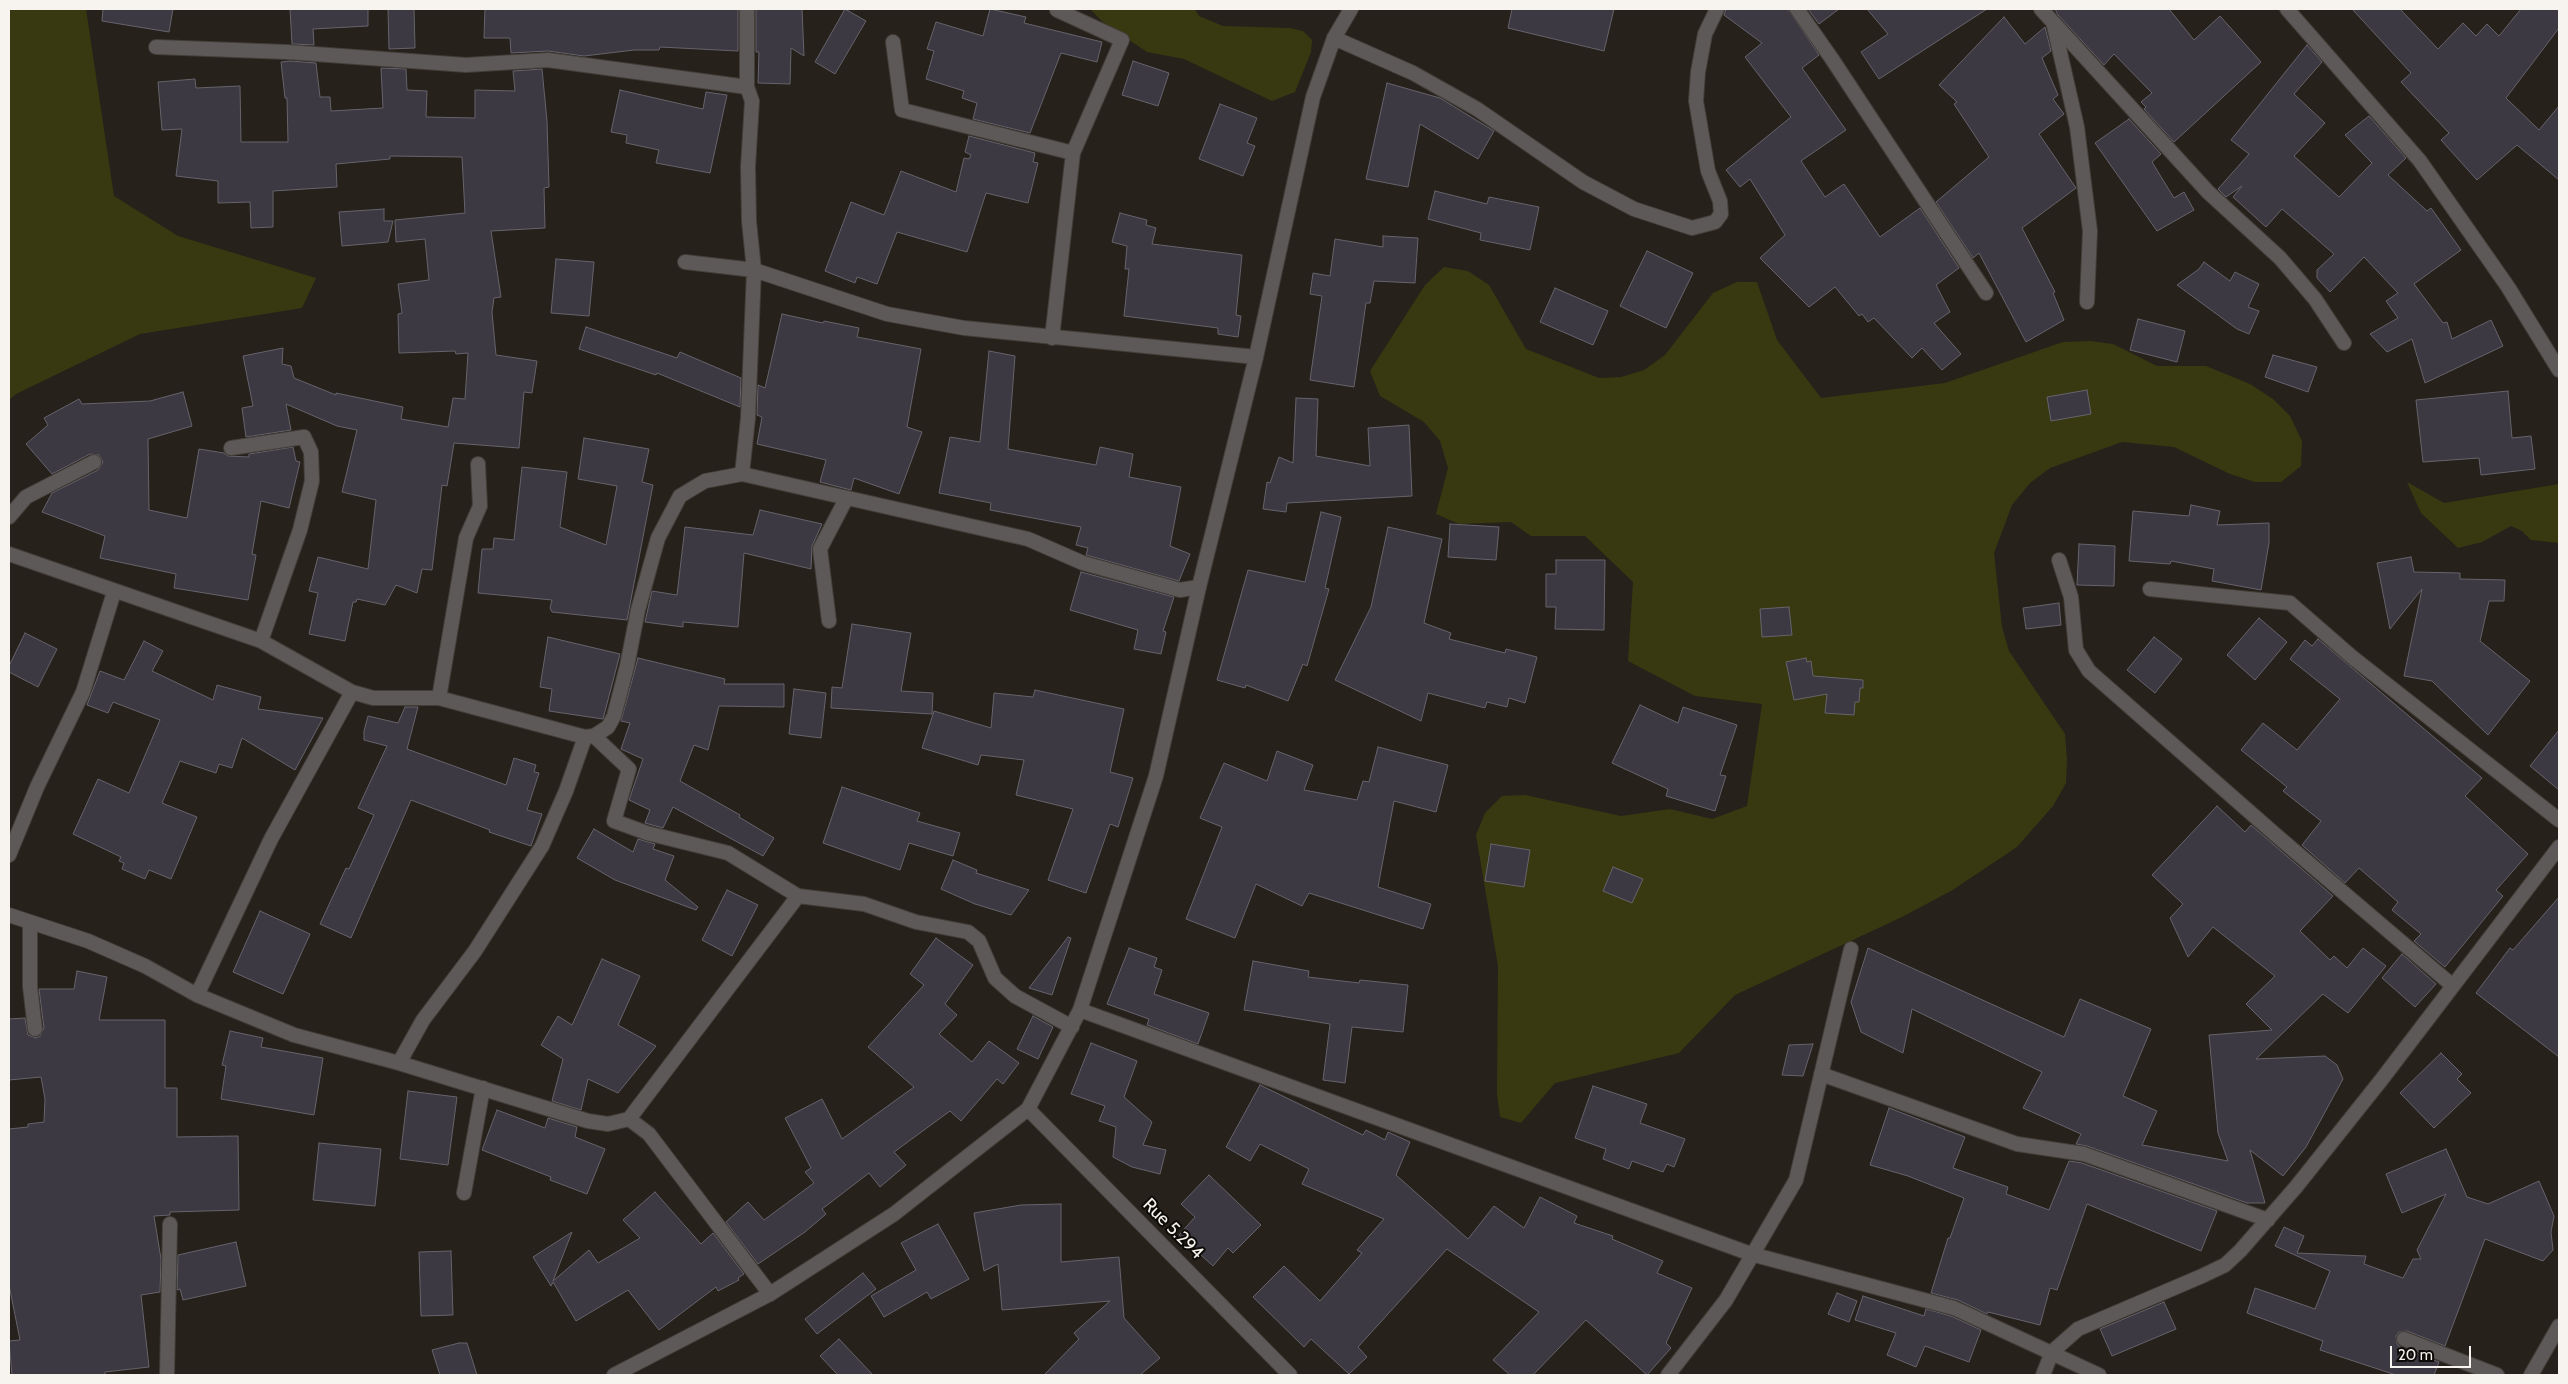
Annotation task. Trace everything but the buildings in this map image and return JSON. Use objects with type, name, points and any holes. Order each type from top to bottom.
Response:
[{"type":"street","points":[[742,474],[748,418],[754,270],[749,221],[748,167],[752,101],[747,86],[747,9]]},
{"type":"street","points":[[614,1375],[770,1294],[894,1214],[1028,1109],[1080,1010],[1156,776],[1199,587],[1256,356],[1313,97],[1334,38],[1351,9]]},
{"type":"street","points":[[1334,38],[1413,73],[1477,109],[1583,182],[1634,209],[1692,228],[1715,222],[1721,214],[1720,201],[1708,171],[1696,101],[1698,72],[1705,34],[1717,9]]},
{"type":"street","points":[[1797,9],[1986,293]]},
{"type":"street","points":[[2041,9],[2208,192],[2280,258],[2315,298],[2344,344]]},
{"type":"street","points":[[2287,9],[2420,161],[2508,287],[2559,370]]},
{"type":"street","points":[[1052,338],[1073,153],[1122,40],[1057,10]]},
{"type":"street","points":[[2054,25],[2077,127],[2090,231],[2086,302]]},
{"type":"street","points":[[893,42],[902,110],[1073,153]]},
{"type":"street","points":[[156,47],[287,52],[466,65],[548,60],[747,86]]},
{"type":"street","points":[[685,262],[754,270],[887,314],[964,328],[1052,338],[1256,356]]},
{"type":"street","points":[[231,448],[304,437],[311,452],[312,481],[302,522],[261,641]]},
{"type":"street","points":[[9,517],[26,497],[94,462]]},
{"type":"street","points":[[439,698],[466,538],[480,506],[478,464]]},
{"type":"street","points":[[399,1063],[423,1020],[475,951],[542,846],[589,737],[608,726],[614,716],[658,538],[680,496],[705,481],[742,474],[846,499],[931,515],[1028,539],[1083,563],[1180,590],[1199,587]]},
{"type":"street","points":[[829,621],[820,549],[846,499]]},
{"type":"street","points":[[9,554],[114,592],[261,641],[352,692],[373,698],[439,698],[589,737],[629,769],[614,821],[655,835],[728,853],[798,896],[864,904],[916,922],[968,932],[978,941],[995,978],[1015,996],[1072,1027]]},
{"type":"street","points":[[2060,560],[2071,597],[2076,650],[2090,670],[2277,836],[2453,986]]},
{"type":"street","points":[[2150,589],[2290,603],[2352,656],[2559,820]]},
{"type":"street","points":[[9,855],[36,787],[83,692],[114,592]]},
{"type":"street","points":[[197,995],[271,839],[352,692]]},
{"type":"street","points":[[2043,1375],[2052,1352],[2078,1330],[2225,1264],[2240,1251],[2268,1220],[2382,1079],[2559,847]]},
{"type":"street","points":[[9,914],[88,941],[145,966],[197,995],[294,1034],[399,1063],[588,1122],[608,1124],[629,1119],[798,896]]},
{"type":"street","points":[[30,922],[30,986],[35,1029]]},
{"type":"street","points":[[1668,1375],[1726,1300],[1751,1254],[1796,1180],[1851,949]]},
{"type":"street","points":[[1080,1010],[1751,1254],[1954,1308],[2099,1375]]},
{"type":"street","points":[[1821,1074],[2017,1144],[2084,1154],[2268,1220]]},
{"type":"street","points":[[464,1193],[482,1088]]},
{"type":"street","name":"Rue 5.294","points":[[1028,1109],[1290,1375]]},
{"type":"street","points":[[629,1119],[649,1134],[770,1294]]},
{"type":"street","points":[[167,1375],[170,1224]]},
{"type":"street","points":[[2531,1375],[2559,1326]]},
{"type":"street","points":[[2404,1339],[2497,1375]]},
{"type":"shaded area","points":[[9,9],[86,9],[114,196],[178,236],[316,278],[302,308],[140,334],[16,394],[9,400]]},
{"type":"shaded area","points":[[1090,9],[1195,9],[1199,16],[1223,26],[1290,28],[1303,31],[1312,40],[1311,52],[1295,92],[1272,101],[1184,59],[1147,52],[1104,23]]},
{"type":"shaded area","points":[[1444,267],[1468,271],[1489,285],[1526,349],[1599,378],[1621,377],[1644,370],[1665,355],[1713,293],[1737,282],[1757,282],[1777,340],[1821,398],[1945,383],[2063,342],[2090,341],[2113,344],[2157,366],[2206,366],[2250,384],[2273,399],[2290,416],[2302,441],[2301,466],[2281,482],[2255,482],[2230,474],[2174,447],[2122,442],[2050,468],[2030,483],[2012,505],[1994,553],[2002,627],[2009,651],[2065,734],[2066,783],[2053,806],[2017,847],[1951,891],[1902,917],[1735,995],[1679,1053],[1555,1083],[1521,1123],[1500,1117],[1497,1093],[1498,966],[1476,835],[1485,813],[1502,796],[1525,795],[1621,816],[1670,809],[1712,819],[1747,806],[1762,704],[1695,696],[1628,661],[1633,582],[1585,536],[1531,536],[1511,522],[1459,524],[1436,514],[1448,468],[1440,441],[1424,422],[1380,396],[1370,371],[1425,285]]},
{"type":"shaded area","points":[[2407,482],[2444,503],[2559,484],[2559,543],[2531,540],[2522,531],[2511,526],[2482,542],[2458,548],[2421,513]]}]
